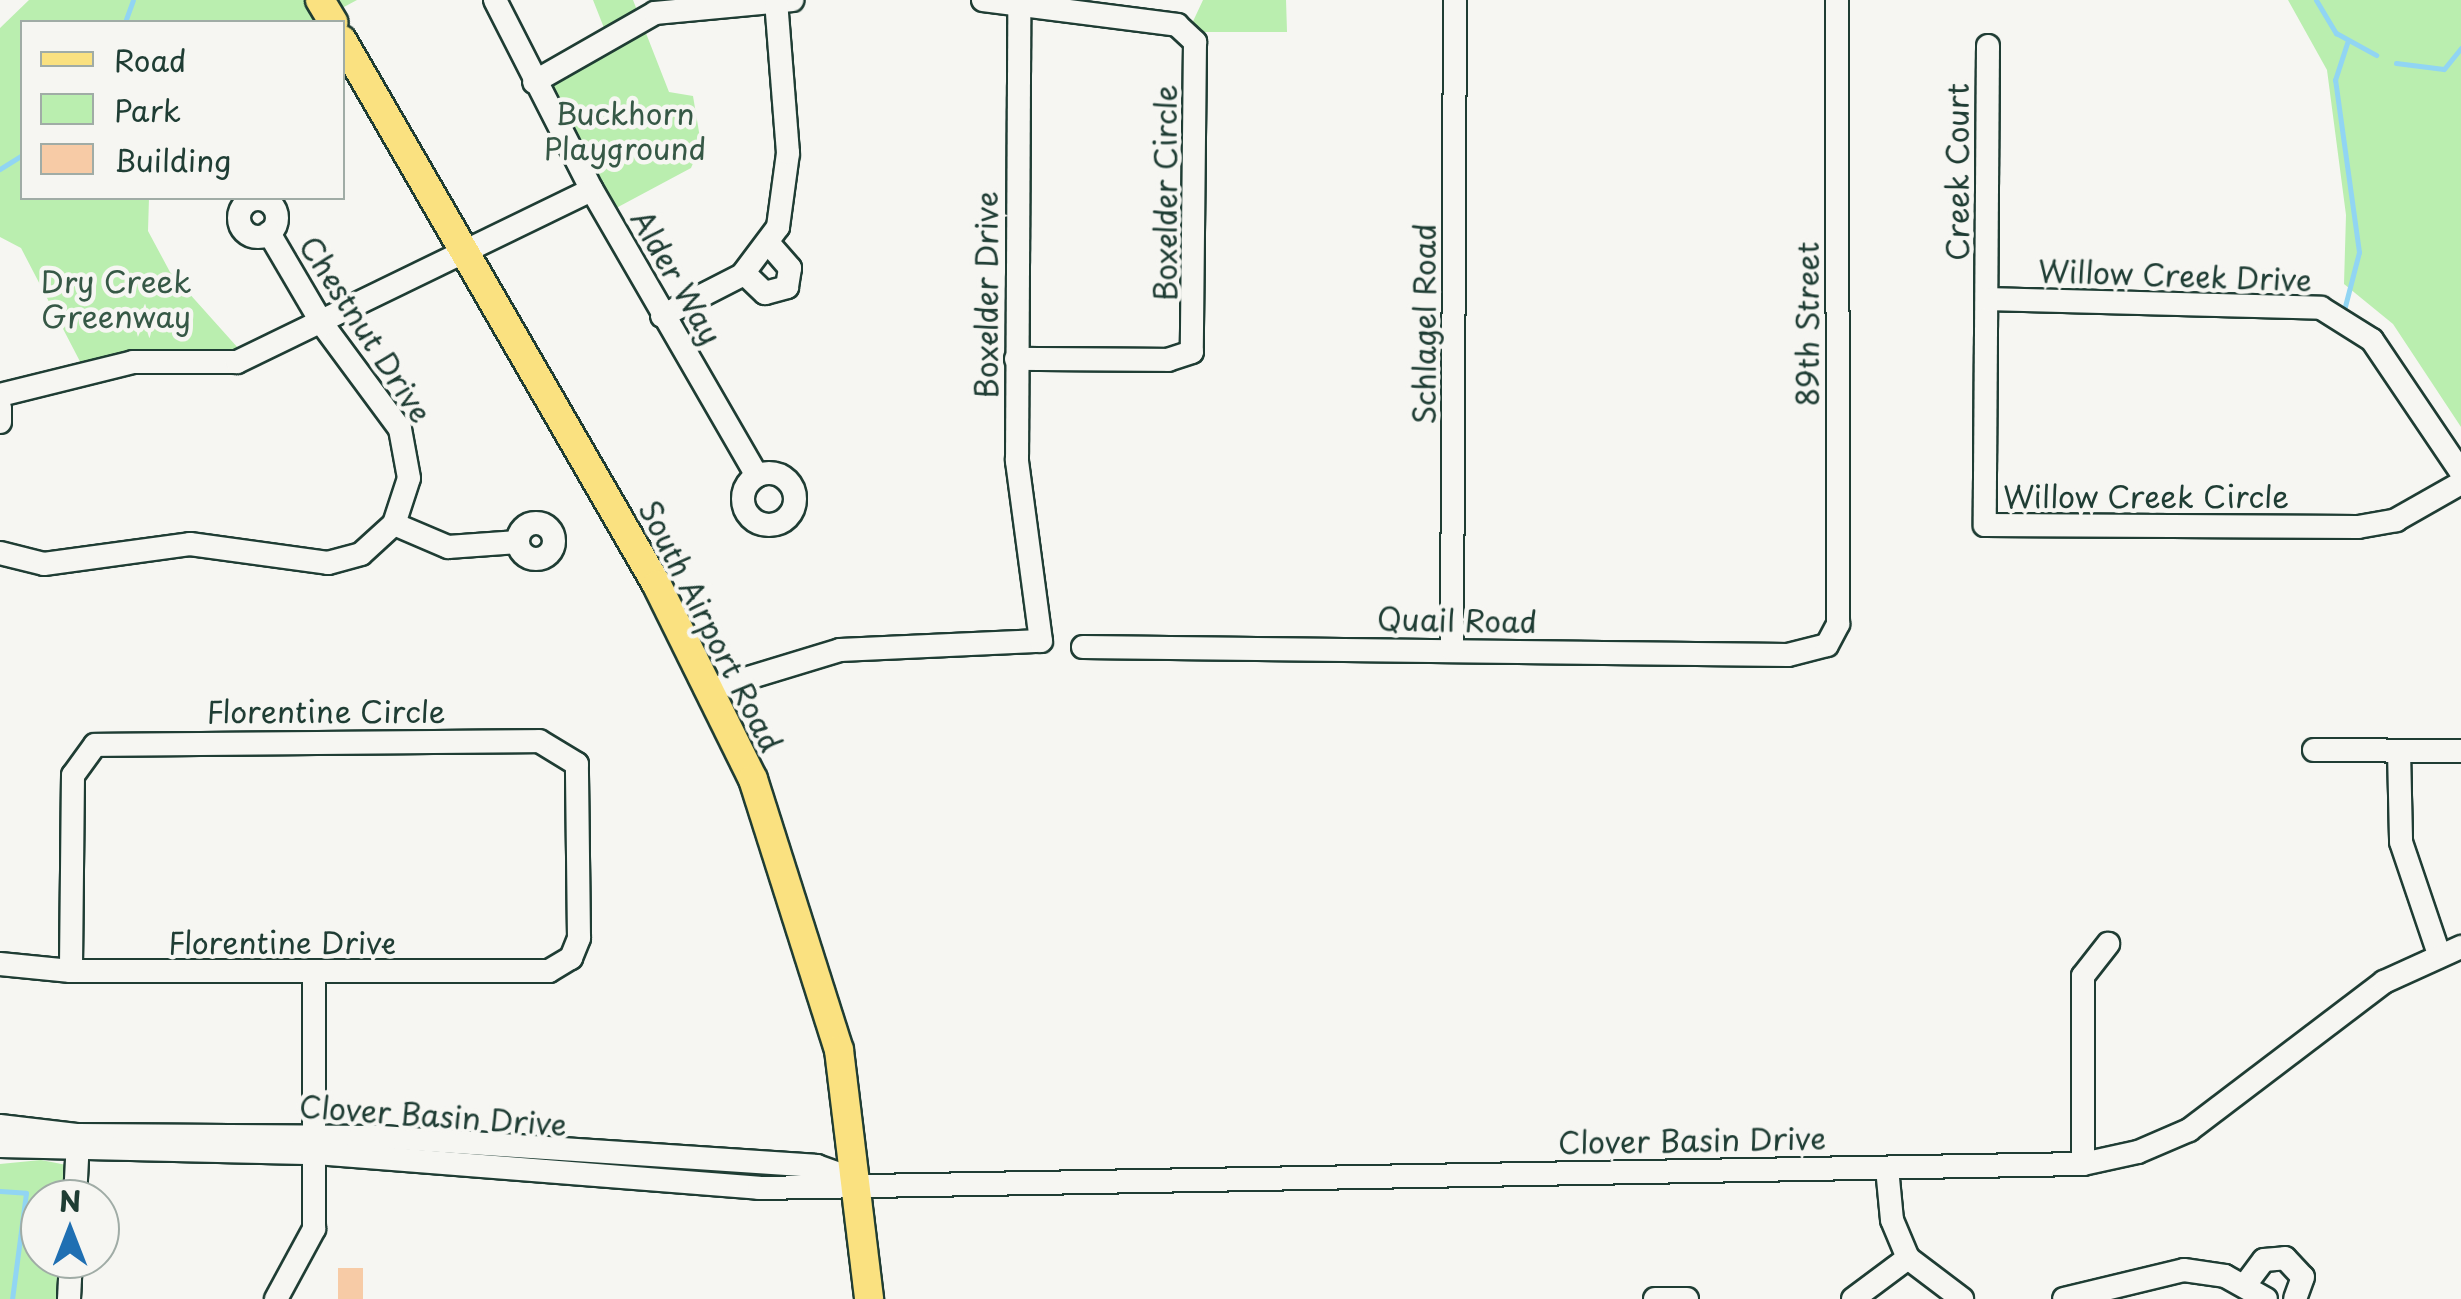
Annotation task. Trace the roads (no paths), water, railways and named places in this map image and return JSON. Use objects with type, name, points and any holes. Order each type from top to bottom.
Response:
[{"type":"main road","name":"South Airport Road","points":[[345,45],[712,689],[817,962],[859,1181],[869,1299]]},
{"type":"street","name":"Alder Way","points":[[495,0],[592,190],[757,476]]},
{"type":"street","points":[[983,0],[1019,5]]},
{"type":"street","name":"Schlagel Road","points":[[1452,649],[1455,0]]},
{"type":"street","name":"89th Street","points":[[1828,645],[1838,624],[1837,0]]},
{"type":"street","points":[[534,82],[655,14],[784,1],[787,188],[769,244],[744,273],[662,316]]},
{"type":"street","name":"Boxelder Circle","points":[[1016,359],[1180,358],[1192,350],[1194,319],[1193,37],[1176,25],[1019,5]]},
{"type":"street","name":"Boxelder Drive","points":[[712,689],[840,650],[1030,646],[1042,639],[1018,475],[1019,5]]},
{"type":"street","name":"Creek Court","points":[[1987,300],[1988,46]]},
{"type":"street","points":[[0,394],[138,362],[229,364],[323,326],[592,190]]},
{"type":"street","name":"Chestnut Drive","points":[[269,233],[323,326],[406,442],[408,490],[394,524]]},
{"type":"street","points":[[744,273],[765,293],[786,288],[791,271],[769,244]]},
{"type":"street","name":"Willow Creek Drive","points":[[1987,300],[2321,308],[2372,340],[2461,472]]},
{"type":"street","name":"Willow Creek Circle","points":[[1987,300],[1985,525],[2358,527],[2396,520],[2461,483]]},
{"type":"street","points":[[0,408],[0,422]]},
{"type":"street","points":[[0,553],[44,564],[190,544],[328,563],[361,554],[394,524],[448,547],[518,542]]},
{"type":"street","name":"Quail Road","points":[[1084,647],[1788,656],[1828,645]]},
{"type":"street","name":"Florentine Circle","points":[[71,972],[74,771],[85,751],[109,741],[558,746],[575,761],[581,782],[580,934],[562,964]]},
{"type":"street","points":[[2314,750],[2461,751]]},
{"type":"street","points":[[2398,750],[2400,842],[2450,951]]},
{"type":"street","points":[[2083,1164],[2083,976],[2108,944]]},
{"type":"street","name":"Clover Basin Drive","points":[[0,1146],[315,1144],[687,1187],[859,1181],[2083,1164],[2138,1152],[2189,1130],[2366,994],[2450,951]]},
{"type":"street","name":"Florentine Drive","points":[[0,964],[71,972],[535,972],[562,964]]},
{"type":"street","points":[[276,1299],[312,1236],[314,972]]},
{"type":"street","name":"Clover Basin Drive","points":[[0,1126],[78,1144]]},
{"type":"street","points":[[76,1179],[78,1144]]},
{"type":"street","points":[[1887,1168],[1892,1220],[1908,1258],[1962,1299]]},
{"type":"street","points":[[1853,1299],[1908,1258]]},
{"type":"street","points":[[2245,1285],[2264,1260],[2285,1258],[2302,1274],[2295,1299]]},
{"type":"street","points":[[2064,1299],[2176,1270],[2245,1285],[2266,1299]]},
{"type":"street","points":[[1655,1299],[1688,1299]]},
{"type":"waterway","points":[[126,20],[133,0]]},
{"type":"waterway","points":[[2316,0],[2336,33],[2376,55]]},
{"type":"waterway","points":[[2343,314],[2359,252],[2335,80],[2347,42]]},
{"type":"waterway","points":[[2396,63],[2444,69],[2461,48]]},
{"type":"waterway","points":[[0,169],[20,156]]},
{"type":"waterway","points":[[0,1191],[26,1193],[12,1299]]},
{"type":"park label","name":"Buckhorn Playground","points":[[625,130]]},
{"type":"park label","name":"Dry Creek Greenway","points":[[116,298]]}]
